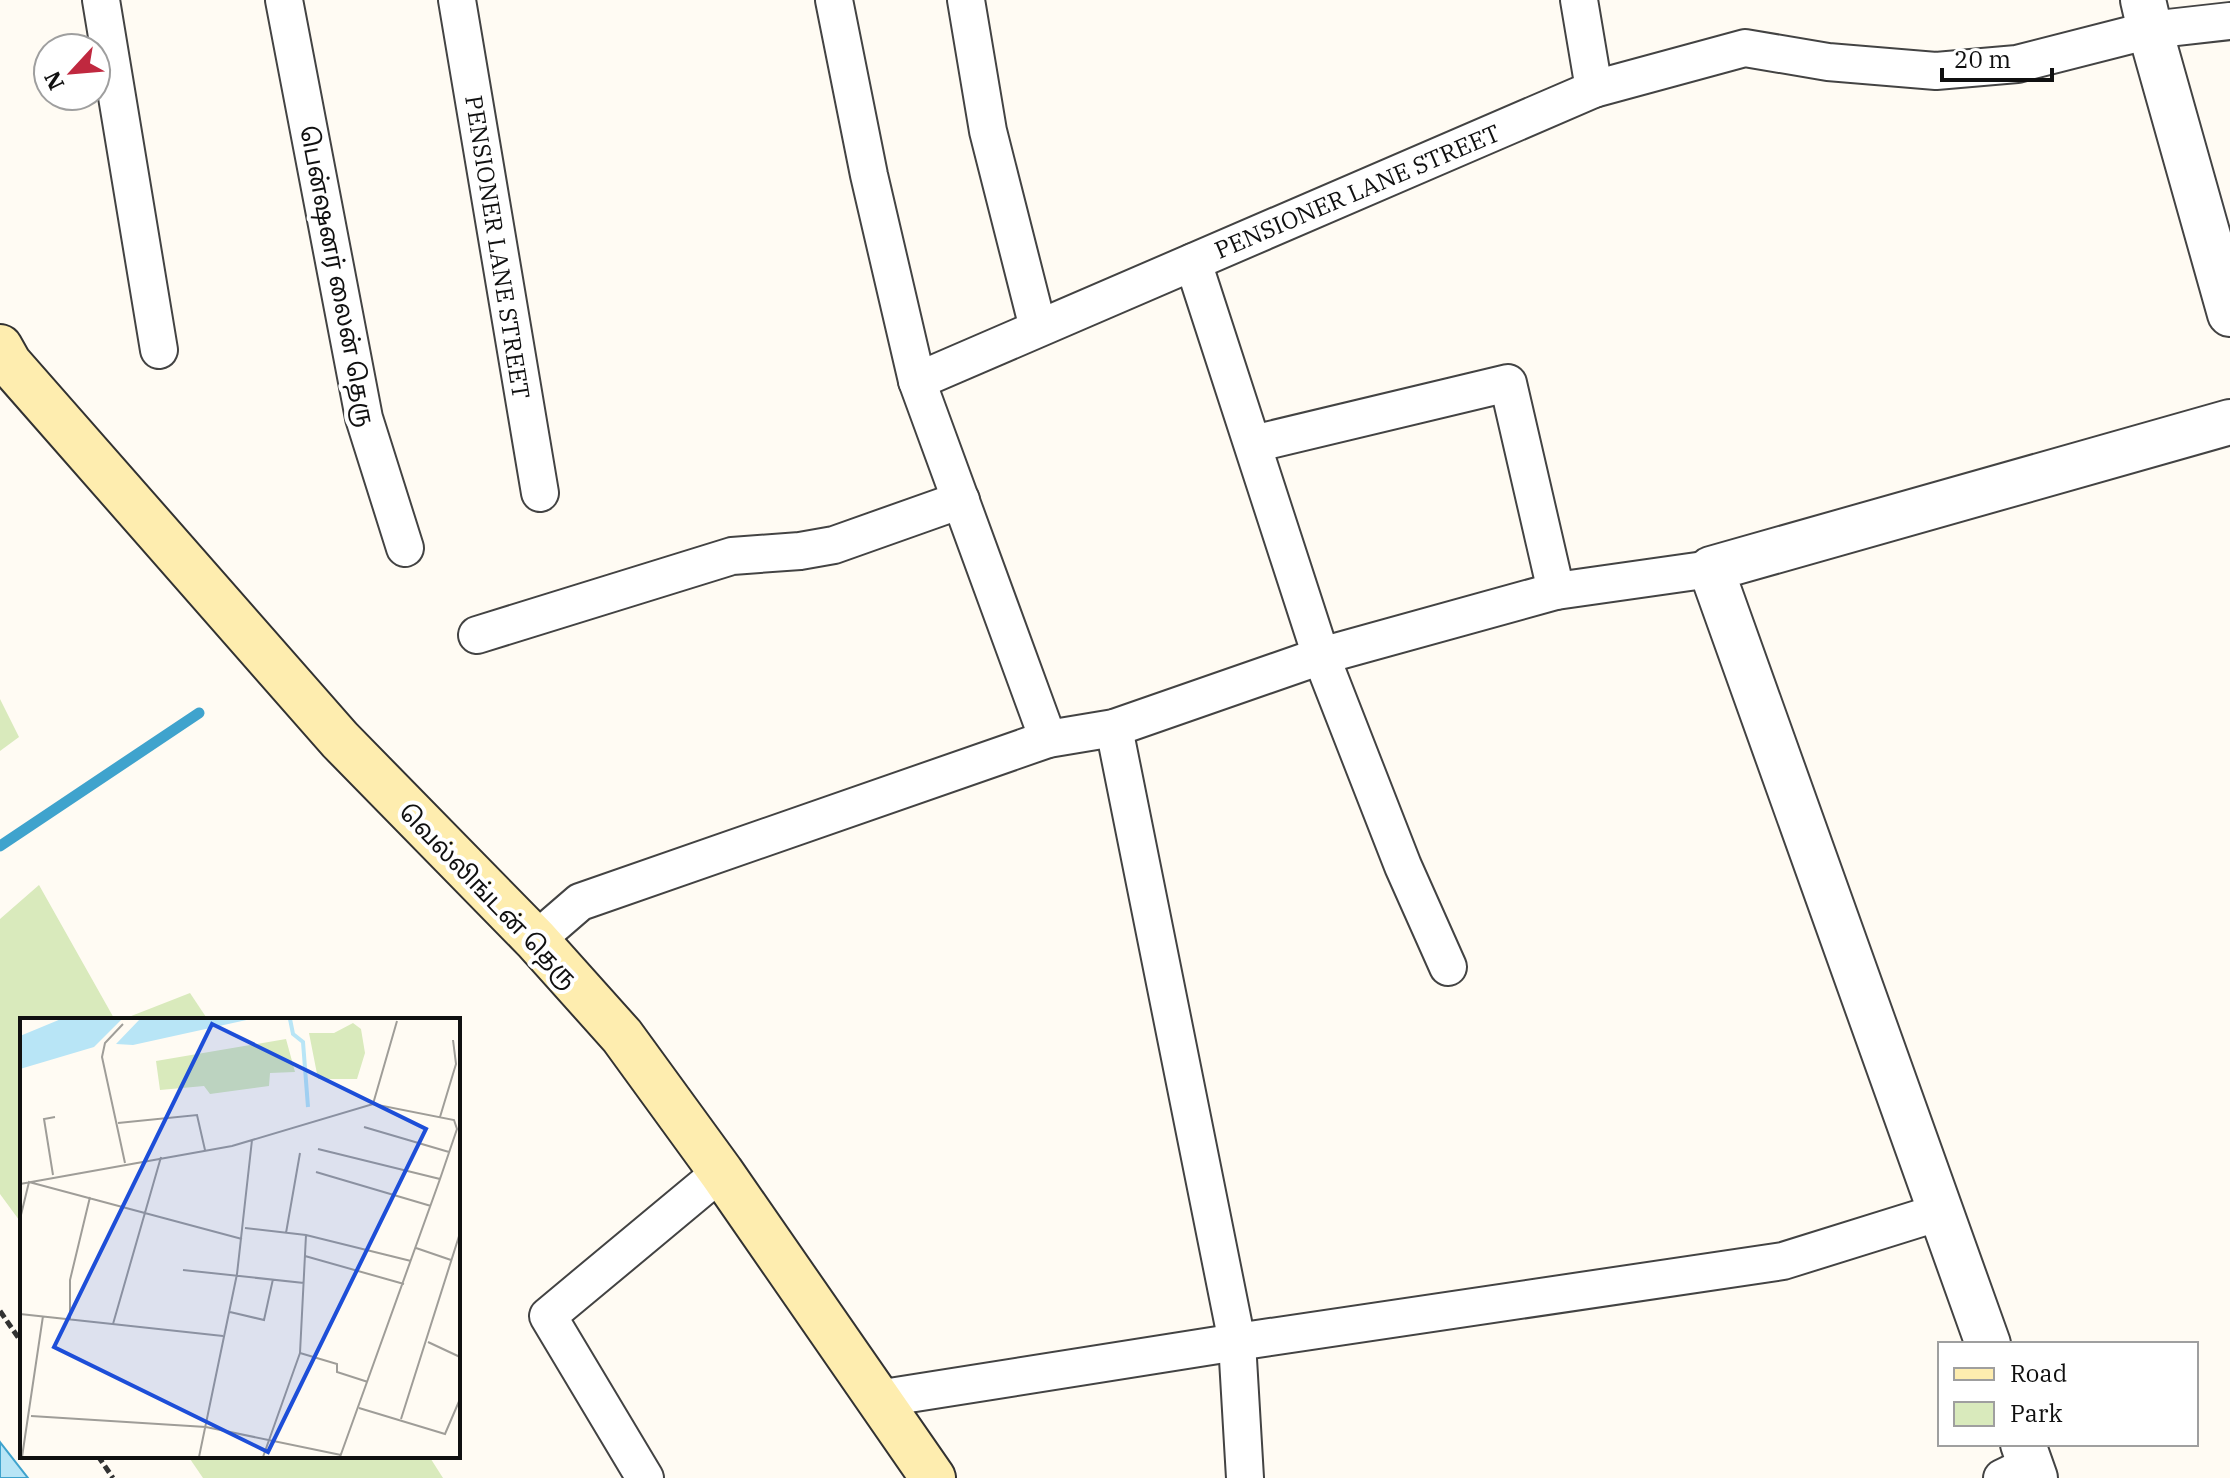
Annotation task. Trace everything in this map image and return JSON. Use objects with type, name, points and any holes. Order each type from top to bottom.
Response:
[{"type":"main road","name":"வெல்லிங்டன் தெரு","points":[[3,359],[340,740],[536,940],[622,1036],[721,1172],[933,1478]]},
{"type":"street","points":[[101,0],[159,350]]},
{"type":"street","name":"பென்ஷனர் லைன் தெரு","points":[[284,0],[364,418],[405,548]]},
{"type":"street","name":"PENSIONER LANE STREET","points":[[457,0],[540,493]]},
{"type":"street","points":[[834,0],[869,175],[917,381],[1048,739]]},
{"type":"street","points":[[966,0],[988,131],[1038,328]]},
{"type":"street","points":[[1579,0],[1594,89]]},
{"type":"street","points":[[2146,15],[2230,314]]},
{"type":"street","name":"PENSIONER LANE STREET","points":[[917,381],[1594,89],[1745,48],[1828,62],[1936,71],[2017,64],[2146,15],[2230,21]]},
{"type":"street","points":[[1193,262],[1321,656],[1403,866],[1448,967]]},
{"type":"street","points":[[1253,444],[1508,383],[1556,591]]},
{"type":"street","points":[[536,940],[580,902],[1048,739],[1114,728],[1321,656],[1556,591],[1711,569],[2230,422]]},
{"type":"street","points":[[477,635],[732,556],[834,545],[961,500]]},
{"type":"street","points":[[1711,569],[1987,1342]]},
{"type":"street","points":[[1114,728],[1237,1342],[1245,1478]]},
{"type":"street","points":[[645,1478],[548,1316],[721,1172]]},
{"type":"street","points":[[877,1399],[1783,1261],[1940,1212]]},
{"type":"path","points":[[0,1311],[20,1340]]},
{"type":"path","points":[[99,1458],[113,1478]]},
{"type":"green space","points":[[0,699],[19,737],[0,751]]},
{"type":"green space","points":[[39,885],[114,1018],[20,1018],[20,1221],[0,1194],[0,919]]},
{"type":"green space","points":[[190,993],[207,1018],[126,1018]]},
{"type":"green space","points":[[189,1458],[430,1458],[443,1478],[203,1478]]},
{"type":"water","points":[[0,1442],[28,1478],[0,1478]]},
{"type":"waterway","points":[[0,846],[199,713]]}]
